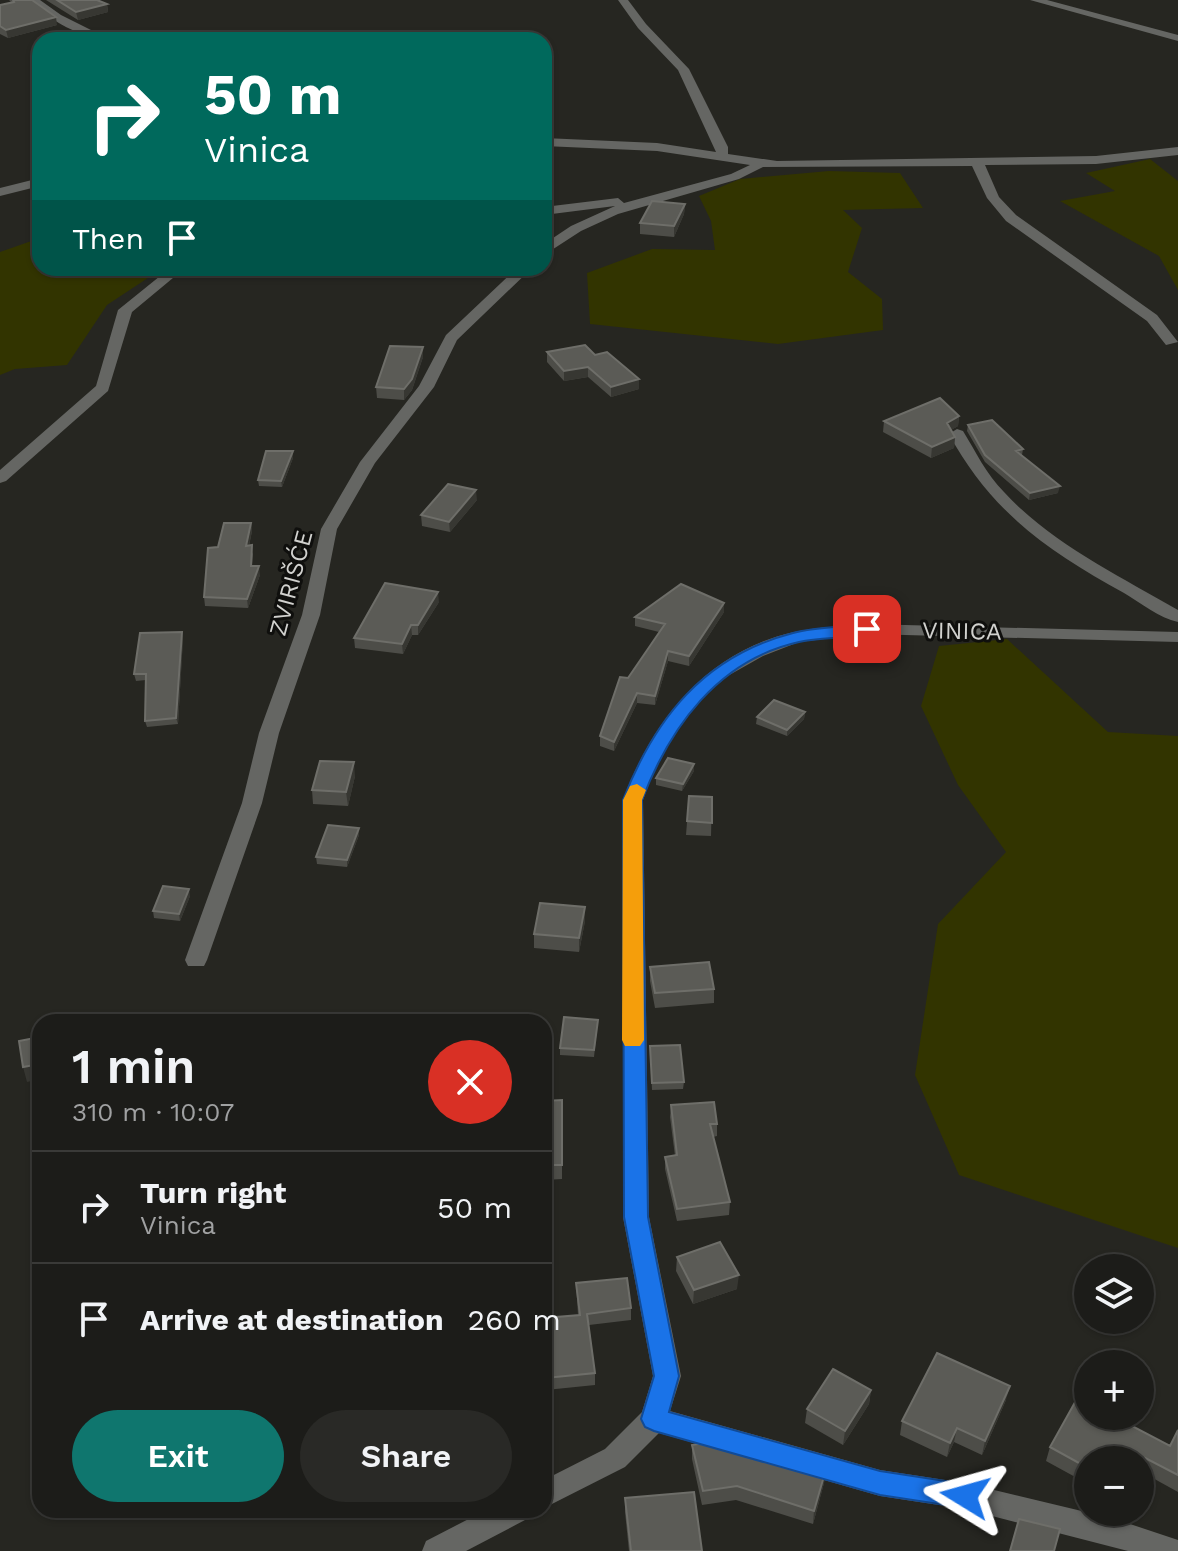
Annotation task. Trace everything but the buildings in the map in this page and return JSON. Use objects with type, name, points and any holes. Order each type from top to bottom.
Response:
[{"type":"street","points":[[33,0],[57,17],[89,32]]},
{"type":"street","points":[[623,0],[642,26],[683,69],[722,147],[722,157]]},
{"type":"street","points":[[1035,0],[1178,38]]},
{"type":"street","points":[[552,142],[657,147],[759,164],[873,166],[1096,160],[1178,151]]},
{"type":"street","points":[[977,162],[993,198],[1011,218],[1152,318],[1171,342]]},
{"type":"street","points":[[552,246],[591,222],[654,197],[740,174],[759,164]]},
{"type":"street","points":[[0,192],[32,184]]},
{"type":"street","points":[[552,210],[654,197]]},
{"type":"street","points":[[0,478],[103,388],[125,310],[168,276]]},
{"type":"street","name":"ZVIRIŠĆE","points":[[196,960],[252,803],[269,733],[311,615],[329,529],[368,462],[426,387],[451,338],[517,276]]},
{"type":"street","points":[[957,434],[969,463],[1030,528],[1073,559],[1178,617]]},
{"type":"street","name":"VINICA","points":[[552,1491],[615,1458],[654,1419],[667,1376],[636,1217],[633,800],[647,761],[671,723],[710,678],[756,652],[796,637],[867,629],[1178,637]]},
{"type":"street","points":[[654,1419],[880,1483],[965,1496],[1115,1533],[1170,1551]]},
{"type":"street","points":[[437,1551],[500,1518]]},
{"type":"shaded area","points":[[1150,159],[1178,181],[1178,290],[1159,256],[1060,201],[1115,191],[1086,173]]},
{"type":"shaded area","points":[[829,171],[900,173],[923,208],[843,210],[862,228],[848,272],[882,299],[883,330],[778,344],[590,324],[587,273],[652,249],[715,250],[711,221],[699,196],[740,179]]},
{"type":"shaded area","points":[[32,241],[32,276],[151,276],[107,305],[67,365],[15,369],[0,375],[0,252]]},
{"type":"shaded area","points":[[1007,639],[1108,732],[1178,736],[1178,1248],[959,1175],[915,1075],[938,924],[1006,852],[958,785],[921,706],[939,646]]},
{"type":"slow traffic","points":[[633,1040],[633,800],[637,790]]},
{"type":"route","points":[[867,629],[796,637],[756,652],[710,678],[671,723],[647,761],[633,800],[636,1217],[667,1376],[654,1419],[810,1466],[880,1483],[965,1496]]}]
